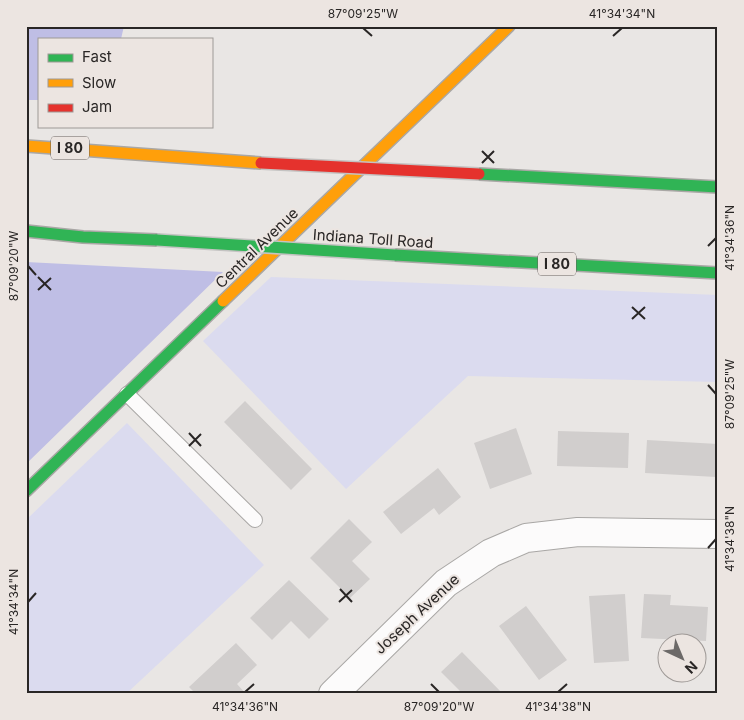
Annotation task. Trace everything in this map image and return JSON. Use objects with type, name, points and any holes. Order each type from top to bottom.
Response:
[{"type":"main road","name":"Central Avenue","points":[[26,492],[509,26]]},
{"type":"main road","name":"I 80","points":[[26,146],[261,163],[718,187]]},
{"type":"main road","name":"Indiana Toll Road","points":[[26,231],[83,237],[718,273]]},
{"type":"street","name":"Joseph Avenue","points":[[333,694],[446,583],[490,553],[526,538],[578,532],[718,534]]},
{"type":"lane","points":[[127,394],[255,520]]},
{"type":"shaded area","points":[[26,26],[124,26],[121,38],[38,38],[38,100],[26,100]]},
{"type":"shaded area","points":[[26,262],[223,272],[26,464]]},
{"type":"shaded area","points":[[271,277],[718,295],[718,382],[468,376],[346,489],[203,341]]},
{"type":"shaded area","points":[[127,423],[264,565],[126,694],[26,694],[26,520]]},
{"type":"building","points":[[245,401],[312,469],[291,490],[224,422]]},
{"type":"building","points":[[516,428],[532,474],[490,489],[474,443]]},
{"type":"building","points":[[558,431],[629,433],[628,468],[557,466]]},
{"type":"building","points":[[647,440],[718,444],[716,477],[645,473]]},
{"type":"building","points":[[438,468],[461,497],[439,515],[434,508],[401,534],[383,512]]},
{"type":"building","points":[[349,519],[372,542],[352,561],[370,579],[350,598],[310,558]]},
{"type":"building","points":[[289,580],[329,619],[309,639],[291,621],[272,640],[250,618]]},
{"type":"building","points":[[625,594],[629,661],[594,663],[589,596]]},
{"type":"building","points":[[644,594],[671,595],[670,605],[708,607],[706,641],[706,632],[656,632],[656,639],[641,638]]},
{"type":"building","points":[[526,606],[567,660],[539,680],[499,626]]},
{"type":"building","points":[[236,643],[257,665],[237,684],[246,694],[196,694],[189,687]]},
{"type":"building","points":[[462,652],[503,694],[457,694],[460,691],[441,672]]},
{"type":"traffic: fast","points":[[479,174],[718,187]]},
{"type":"traffic: fast","points":[[26,231],[83,237],[157,240]]},
{"type":"traffic: fast","points":[[157,240],[395,255]]},
{"type":"traffic: fast","points":[[395,255],[718,273]]},
{"type":"traffic: fast","points":[[26,491],[223,301]]},
{"type":"traffic: slow","points":[[223,301],[509,26]]},
{"type":"traffic: slow","points":[[26,146],[261,163]]},
{"type":"traffic: jam","points":[[261,163],[479,174]]}]
